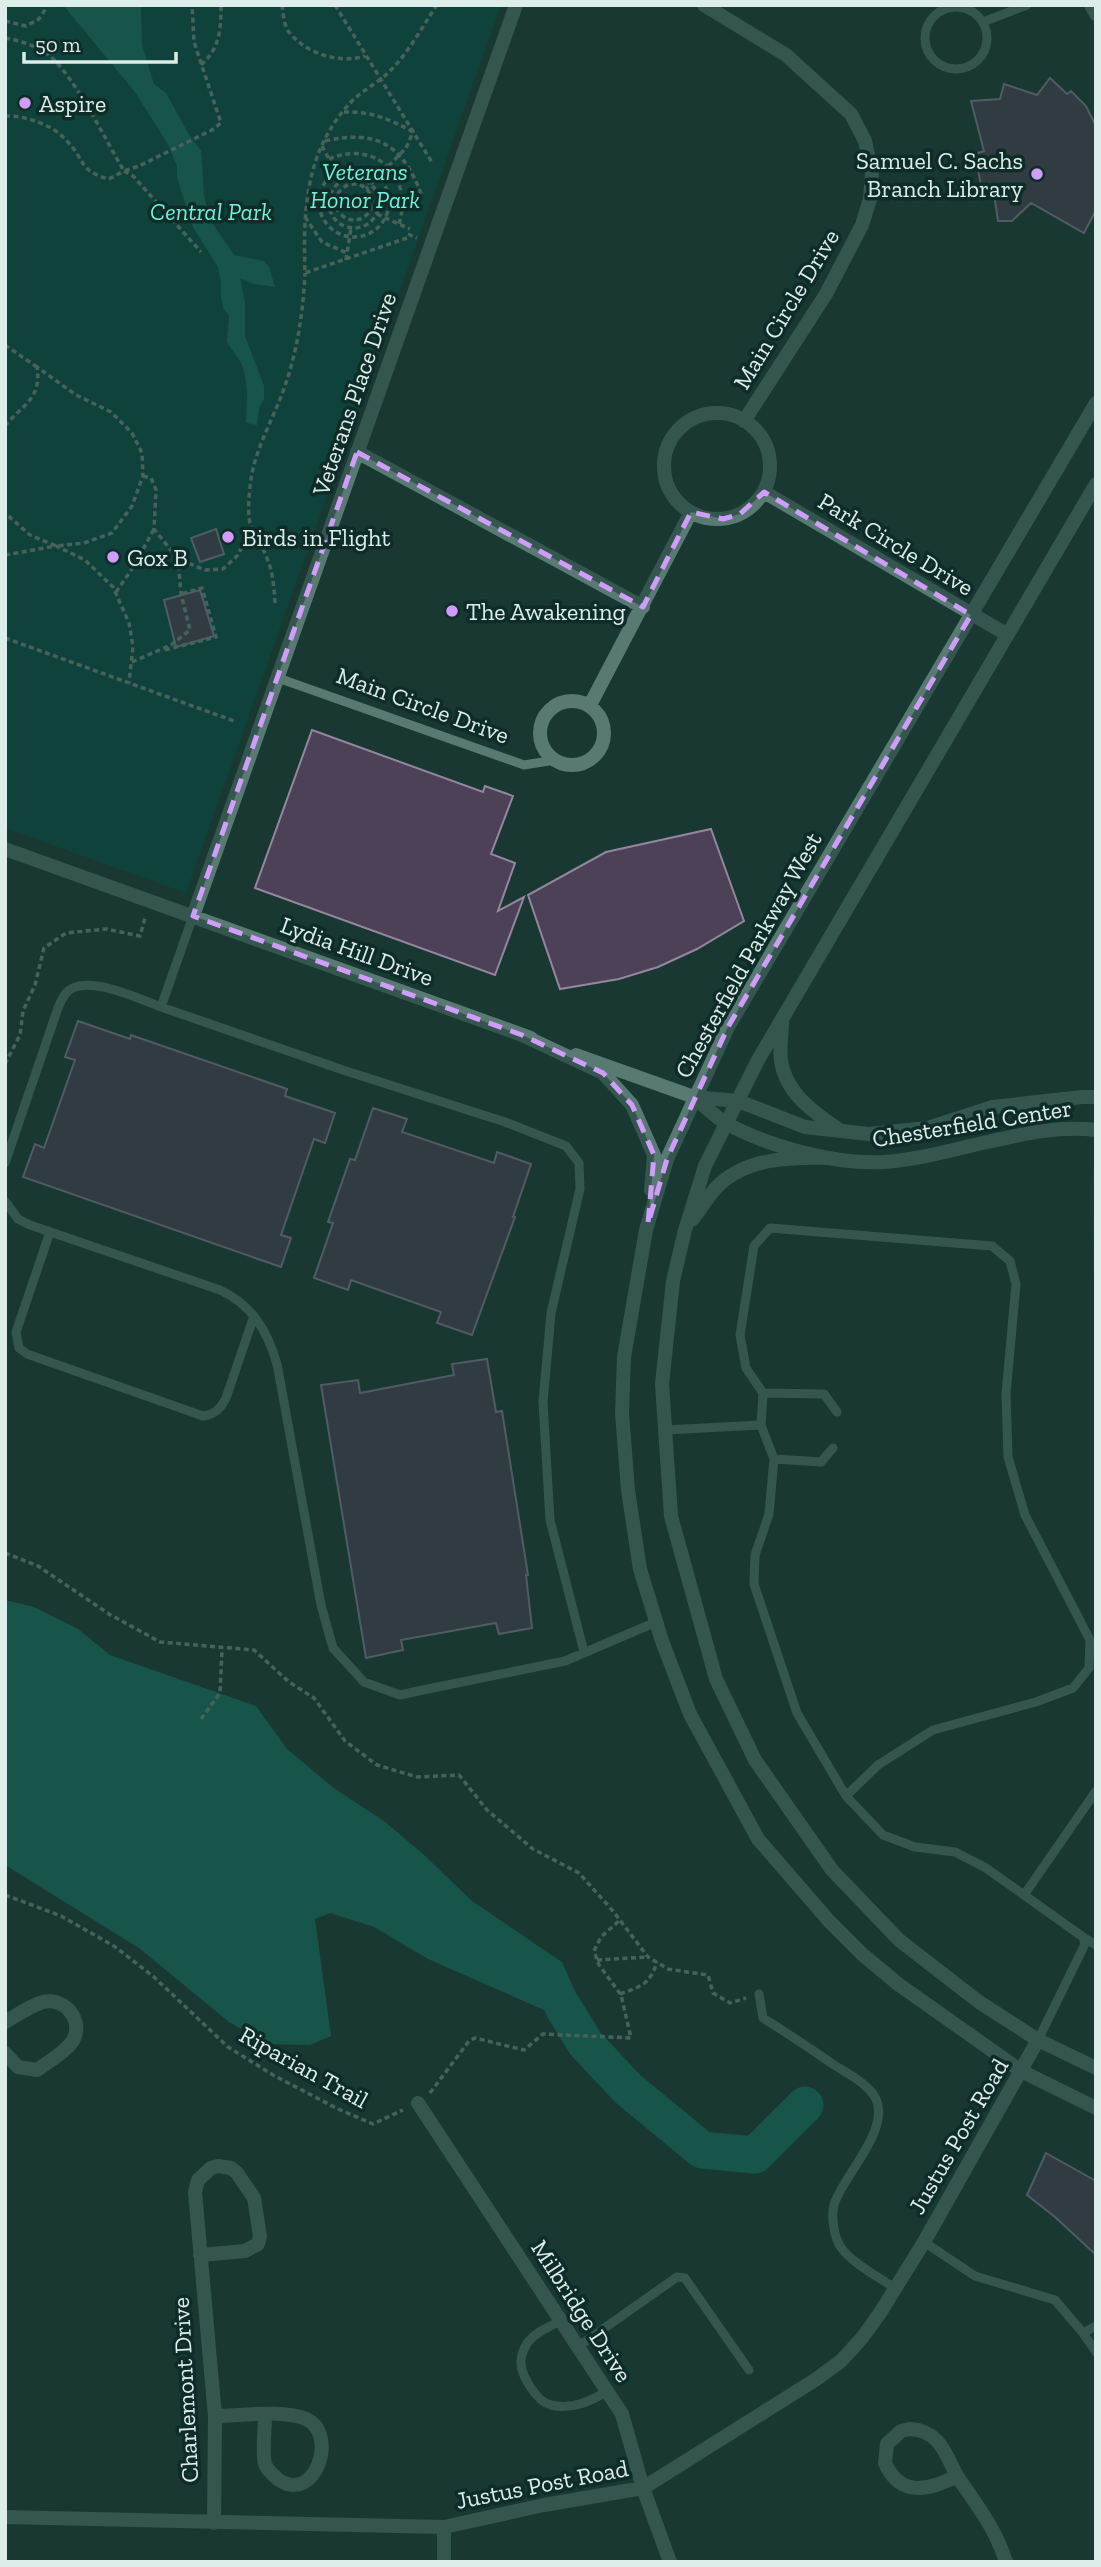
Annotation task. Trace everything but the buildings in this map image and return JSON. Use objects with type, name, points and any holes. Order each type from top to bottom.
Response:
[{"type":"street","name":"Veterans Place Drive","points":[[193,916],[516,5]]},
{"type":"street","name":"Main Circle Drive","points":[[704,5],[786,55],[851,114],[865,141],[872,173],[870,199],[862,225],[826,294],[744,421]]},
{"type":"street","points":[[1091,5],[1096,15]]},
{"type":"street","name":"Chesterfield Parkway West","points":[[1096,403],[728,1027],[694,1097],[667,1159],[648,1224],[624,1356],[622,1413],[628,1490],[640,1569],[656,1622],[690,1714],[758,1839],[796,1885],[862,1954],[898,1984],[1021,2071],[1096,2108]]},
{"type":"street","name":"Main Circle Drive","points":[[691,512],[677,501],[668,486],[664,468],[666,451],[674,435],[687,422],[703,414],[721,412],[744,421],[753,426],[764,440],[770,457],[770,475],[764,492]]},
{"type":"street","points":[[357,452],[643,607]]},
{"type":"street","points":[[1096,484],[782,1019],[705,1166],[685,1230],[673,1281],[662,1384],[671,1516],[716,1679],[755,1760],[832,1870],[899,1940],[979,2002],[1038,2040],[1096,2068]]},
{"type":"street","points":[[590,705],[691,512],[707,518],[723,519],[740,514],[753,505],[764,492]]},
{"type":"street","name":"Park Circle Drive","points":[[764,492],[1006,634]]},
{"type":"street","name":"Main Circle Drive","points":[[565,701],[590,705],[599,714],[604,726],[600,750],[591,759],[579,764],[566,765],[555,760],[545,751],[540,739],[540,727],[545,715],[554,706],[565,701]]},
{"type":"street","name":"Lydia Hill Drive","points":[[5,849],[694,1097]]},
{"type":"street","points":[[782,1019],[781,1061],[789,1085],[806,1107],[839,1130]]},
{"type":"street","points":[[522,1035],[603,1073],[632,1105],[654,1155],[648,1224]]},
{"type":"street","name":"Chesterfield Center","points":[[694,1097],[738,1101],[805,1127],[869,1134],[928,1128],[993,1107],[1096,1097]]},
{"type":"street","name":"Chesterfield Center","points":[[694,1097],[727,1124],[766,1141],[828,1158],[858,1162],[886,1162],[1019,1134],[1073,1127],[1096,1130]]},
{"type":"street","points":[[685,1230],[716,1187],[747,1166],[795,1157],[828,1158]]},
{"type":"street","points":[[5,2022],[40,2003],[58,2002],[72,2014],[76,2032],[73,2041],[64,2051],[37,2070],[18,2067],[5,2053]]},
{"type":"street","name":"Justus Post Road","points":[[5,2517],[444,2527],[544,2505],[643,2488],[815,2380],[841,2361],[862,2338],[924,2242],[1038,2040]]},
{"type":"street","name":"Milbridge Drive","points":[[418,2102],[622,2414],[643,2488],[670,2562]]},
{"type":"street","name":"Charlemont Drive","points":[[200,2255],[244,2251],[258,2244],[260,2236],[254,2198],[237,2173],[225,2166],[211,2168],[198,2180],[195,2192],[200,2255],[215,2416],[214,2523]]},
{"type":"street","points":[[215,2416],[291,2415],[317,2427],[321,2438],[319,2466],[310,2479],[292,2484],[283,2483],[273,2476],[265,2464],[265,2416]]},
{"type":"street","points":[[957,2476],[937,2487],[922,2489],[903,2485],[889,2472],[885,2463],[887,2444],[901,2431],[926,2430],[939,2441],[957,2476],[1000,2542],[1006,2562]]},
{"type":"street","points":[[444,2527],[444,2562]]},
{"type":"lane","points":[[983,22],[1027,5]]},
{"type":"lane","points":[[961,7],[976,14],[983,22],[987,40],[985,49],[974,63],[966,67],[948,68],[927,52],[924,34],[931,17],[937,12],[945,8],[961,7]]},
{"type":"lane","name":"Main Circle Drive","points":[[278,678],[524,765],[555,760]]},
{"type":"lane","points":[[161,1007],[193,916]]},
{"type":"lane","points":[[5,1163],[58,1008],[67,992],[79,985],[103,986],[343,1070],[505,1122],[566,1146],[579,1163],[580,1189],[551,1313],[543,1402],[550,1520],[584,1652]]},
{"type":"lane","points":[[5,1201],[19,1219],[220,1290],[239,1299],[254,1316],[271,1343],[277,1364],[321,1605],[333,1648],[364,1682],[400,1695],[565,1661],[656,1622]]},
{"type":"lane","points":[[846,1796],[878,1765],[933,1730],[1036,1702],[1073,1688],[1089,1668],[1090,1640],[1025,1515],[1008,1457],[1006,1394],[1016,1284],[1010,1261],[992,1245],[770,1228],[754,1246],[740,1335],[746,1368],[763,1393],[761,1425],[774,1459],[769,1514],[755,1555],[754,1584],[797,1713],[846,1796],[883,1835],[915,1847],[955,1852],[986,1868],[1096,1945]]},
{"type":"lane","points":[[50,1232],[16,1332],[19,1348],[27,1354],[203,1416],[212,1415],[219,1410],[226,1398],[254,1316]]},
{"type":"lane","points":[[763,1393],[824,1394],[837,1412]]},
{"type":"lane","points":[[666,1430],[761,1425]]},
{"type":"lane","points":[[774,1459],[821,1462],[833,1448]]},
{"type":"lane","points":[[1024,1895],[1096,1791]]},
{"type":"lane","points":[[1038,2040],[1086,1944],[1083,1937]]},
{"type":"lane","points":[[759,1993],[763,2018],[857,2080],[874,2095],[877,2121],[867,2148],[834,2206],[834,2228],[845,2253],[895,2288]]},
{"type":"lane","points":[[924,2242],[975,2276],[1055,2300],[1096,2352]]},
{"type":"lane","points":[[579,2346],[677,2277],[685,2278],[749,2370]]},
{"type":"lane","points":[[562,2320],[527,2342],[520,2362],[537,2397],[550,2405],[586,2404],[608,2391]]},
{"type":"lane","points":[[1083,2333],[1096,2326]]},
{"type":"path","points":[[5,21],[26,26],[39,19],[48,5]]},
{"type":"path","points":[[5,116],[48,126],[65,138],[84,167],[94,175],[110,179],[210,131],[221,123],[194,42],[192,5]]},
{"type":"path","points":[[201,65],[211,57],[220,36],[221,5]]},
{"type":"path","points":[[282,5],[288,32],[303,45],[331,58],[343,60],[365,56]]},
{"type":"path","points":[[335,5],[433,164]]},
{"type":"path","points":[[275,603],[272,573],[266,555],[251,531],[251,480],[259,444],[282,396],[292,365],[303,306],[304,215],[310,174],[322,144],[352,102],[389,72],[411,45],[437,5]]},
{"type":"path","points":[[5,38],[24,42],[48,55],[64,70],[124,170],[134,176],[201,253]]},
{"type":"path","points":[[344,113],[376,115],[390,119],[413,132]]},
{"type":"path","points":[[366,189],[406,148],[413,132]]},
{"type":"path","points":[[322,144],[346,136],[367,138],[388,146],[408,164],[422,196]]},
{"type":"path","points":[[322,144],[345,187]]},
{"type":"path","points":[[329,159],[352,153],[367,154],[387,166],[401,187],[403,211],[399,224]]},
{"type":"path","points":[[351,167],[359,167],[378,177],[387,189],[389,199],[386,218],[370,234],[349,238],[326,225],[319,209],[320,192],[329,177],[351,167]]},
{"type":"path","points":[[356,177],[371,184],[379,201],[377,214],[368,223],[351,228],[337,221],[329,207],[331,192],[341,181],[356,177]]},
{"type":"path","points":[[356,185],[366,189],[372,199],[370,211],[362,218],[352,220],[341,215],[336,206],[338,194],[345,187],[356,185]]},
{"type":"path","points":[[319,209],[336,206]]},
{"type":"path","points":[[370,211],[410,229]]},
{"type":"path","points":[[304,215],[322,242],[347,253]]},
{"type":"path","points":[[346,260],[352,220]]},
{"type":"path","points":[[304,273],[407,238]]},
{"type":"path","points":[[5,345],[76,395],[111,412],[132,433],[142,453],[142,476],[132,506],[112,533],[84,543],[5,555]]},
{"type":"path","points":[[5,426],[29,402],[39,381],[37,367]]},
{"type":"path","points":[[116,592],[134,566],[154,528],[156,490],[151,478],[142,476]]},
{"type":"path","points":[[5,513],[30,535],[85,560],[116,592],[129,623],[134,646],[129,683]]},
{"type":"path","points":[[154,528],[178,559],[205,570],[223,569],[237,556],[251,531]]},
{"type":"path","points":[[132,662],[171,645],[190,629],[181,594],[178,559]]},
{"type":"path","points":[[159,650],[216,638],[202,588],[181,594]]},
{"type":"path","points":[[5,638],[234,721]]},
{"type":"path","points":[[5,1064],[20,1035],[23,1011],[35,985],[44,948],[66,933],[106,929],[140,936],[145,918]]},
{"type":"path","points":[[5,1553],[38,1566],[109,1614],[160,1642],[254,1650],[289,1682],[314,1698],[345,1741],[377,1765],[417,1777],[459,1776],[487,1810],[533,1849],[579,1874],[620,1920],[648,1957],[668,1969],[708,1975],[713,1993],[730,2003],[759,1993]]},
{"type":"path","points":[[201,1719],[220,1693],[222,1649]]},
{"type":"path","name":"Riparian Trail","points":[[5,1895],[61,1916],[114,1946],[154,1977],[228,2047],[338,2109],[373,2124],[418,2102],[432,2092],[468,2041],[475,2038],[524,2050],[543,2034],[631,2038],[620,1994],[597,1960]]},
{"type":"path","points":[[620,1920],[601,1937],[594,1951],[597,1960],[648,1957]]},
{"type":"path","points":[[620,1994],[645,1985],[657,1962]]},
{"type":"highlighted area","points":[[357,452],[643,607],[691,512],[723,519],[740,514],[764,492],[971,615],[728,1027],[667,1159],[648,1224],[654,1155],[632,1105],[603,1073],[522,1035],[193,916]]},
{"type":"shaded area","points":[[63,5],[141,5],[142,45],[154,84],[166,93],[201,151],[204,195],[209,218],[234,255],[264,261],[269,267],[275,287],[254,284],[240,278],[245,303],[245,336],[264,386],[264,399],[259,408],[257,425],[246,423],[245,375],[241,363],[227,342],[229,316],[223,308],[218,267],[193,227],[169,146],[135,92]]},
{"type":"shaded area","points":[[1096,1158],[1096,1318],[1089,1190]]},
{"type":"shaded area","points":[[5,1600],[34,1607],[78,1629],[110,1655],[256,1706],[287,1749],[335,1789],[384,1821],[472,1901],[562,1962],[578,1998],[553,2014],[428,1959],[374,1927],[330,1913],[315,1919],[331,2036],[310,2045],[267,2044],[229,2022],[139,1948],[5,1865]]},
{"type":"green space","name":"Central Park","points":[[5,5],[501,5],[186,893],[5,828]]},
{"type":"waterway","points":[[563,2007],[585,2043],[627,2088],[702,2150],[755,2155],[805,2105]]},
{"type":"place","name":"Aspire","points":[[25,103]]},
{"type":"place","name":"Samuel C. Sachs Branch Library","points":[[1037,174]]},
{"type":"place","name":"Birds in Flight","points":[[228,537]]},
{"type":"place","name":"Gox B","points":[[113,557]]},
{"type":"place","name":"The Awakening","points":[[452,611]]},
{"type":"park label","name":"Veterans Honor Park","points":[[365,185]]}]
